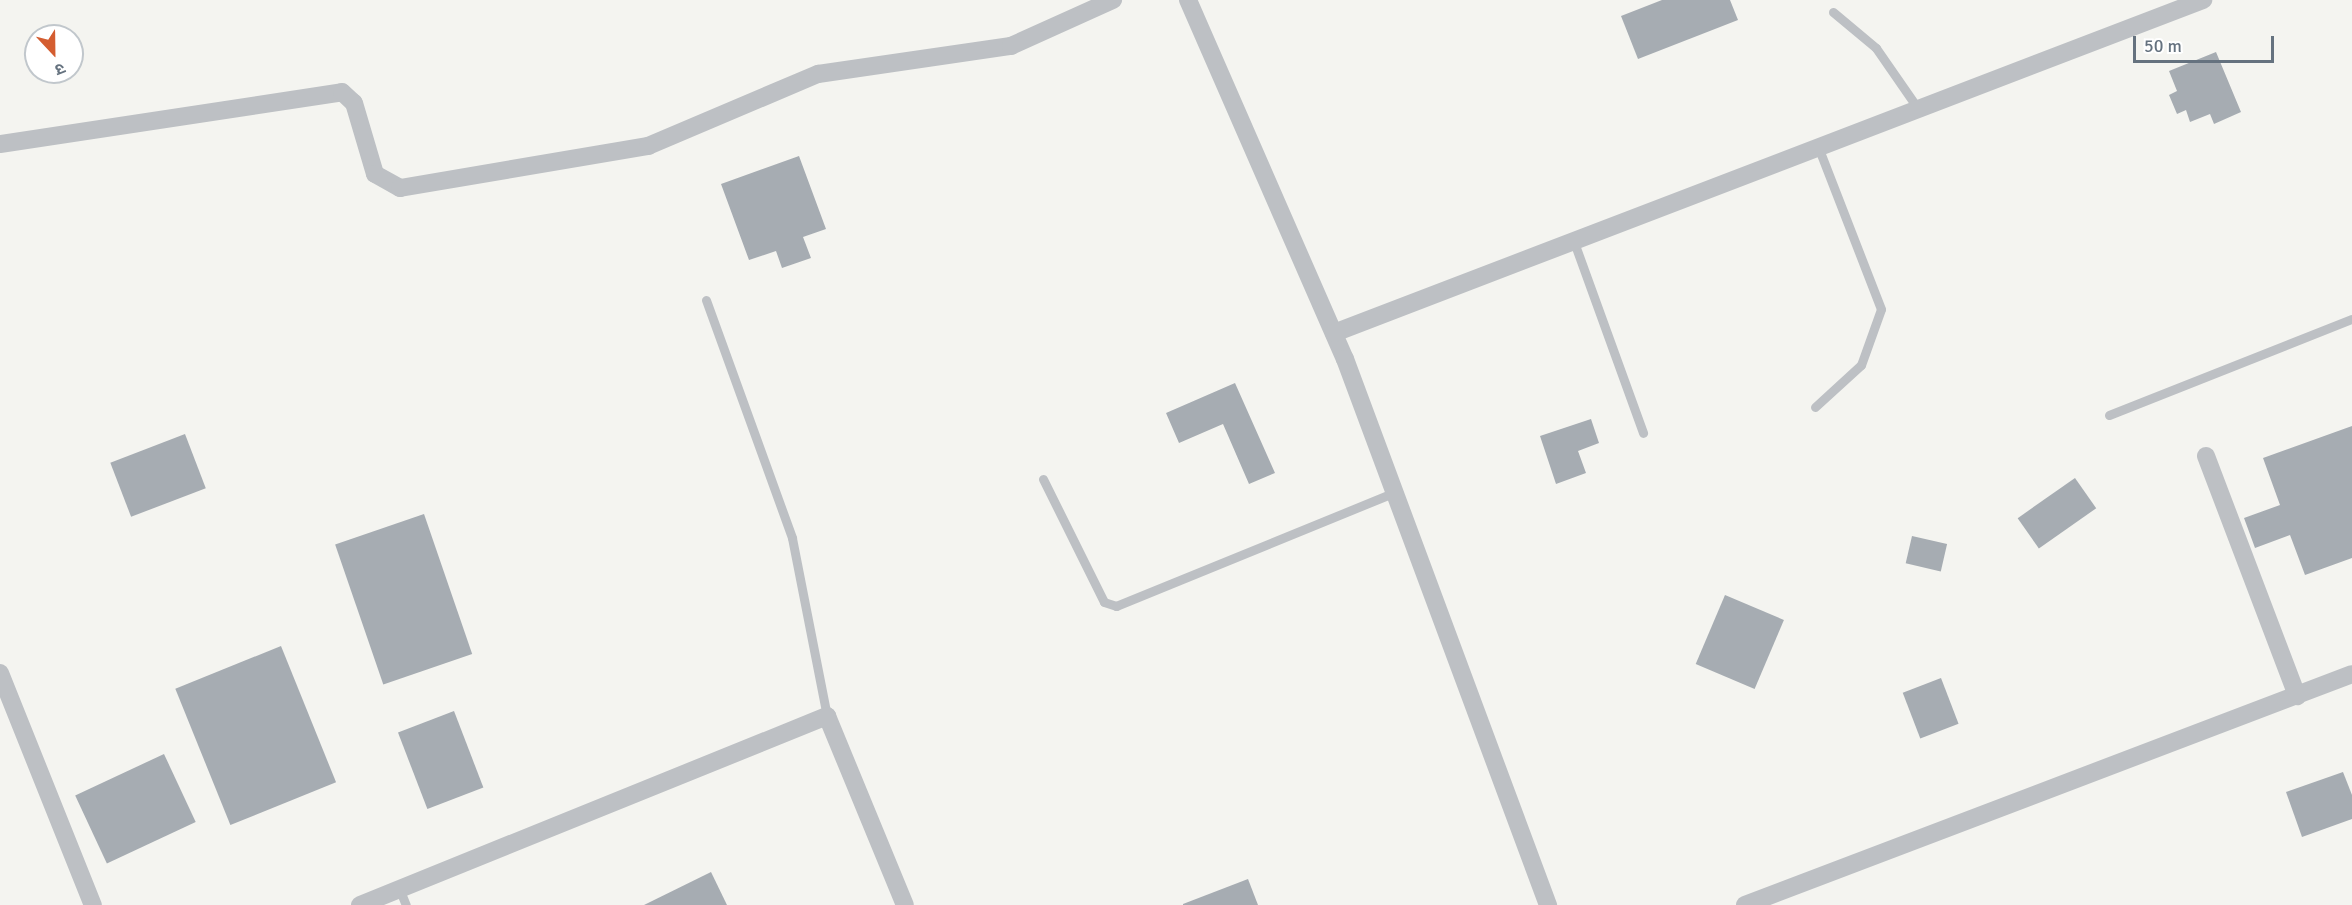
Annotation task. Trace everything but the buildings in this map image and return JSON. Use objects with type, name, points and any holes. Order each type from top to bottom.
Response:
[{"type":"street","points":[[0,144],[342,92],[354,104],[375,174],[400,188],[636,149],[819,74],[1011,46],[1113,0]]},
{"type":"street","points":[[1188,0],[1334,333],[1548,905]]},
{"type":"street","points":[[1334,333],[1819,149],[2202,0]]},
{"type":"street","points":[[2206,456],[2297,696]]},
{"type":"street","points":[[0,673],[93,905]]},
{"type":"street","points":[[1744,905],[2352,675]]},
{"type":"street","points":[[360,905],[403,896],[827,716],[905,905]]},
{"type":"lane","points":[[1833,12],[1876,48],[1919,110]]},
{"type":"lane","points":[[1815,407],[1861,365],[1881,309],[1819,149]]},
{"type":"lane","points":[[1574,242],[1644,433]]},
{"type":"lane","points":[[706,300],[792,538],[827,716]]},
{"type":"lane","points":[[2109,415],[2352,319]]},
{"type":"lane","points":[[1043,479],[1104,602],[1116,606],[1395,492]]}]
